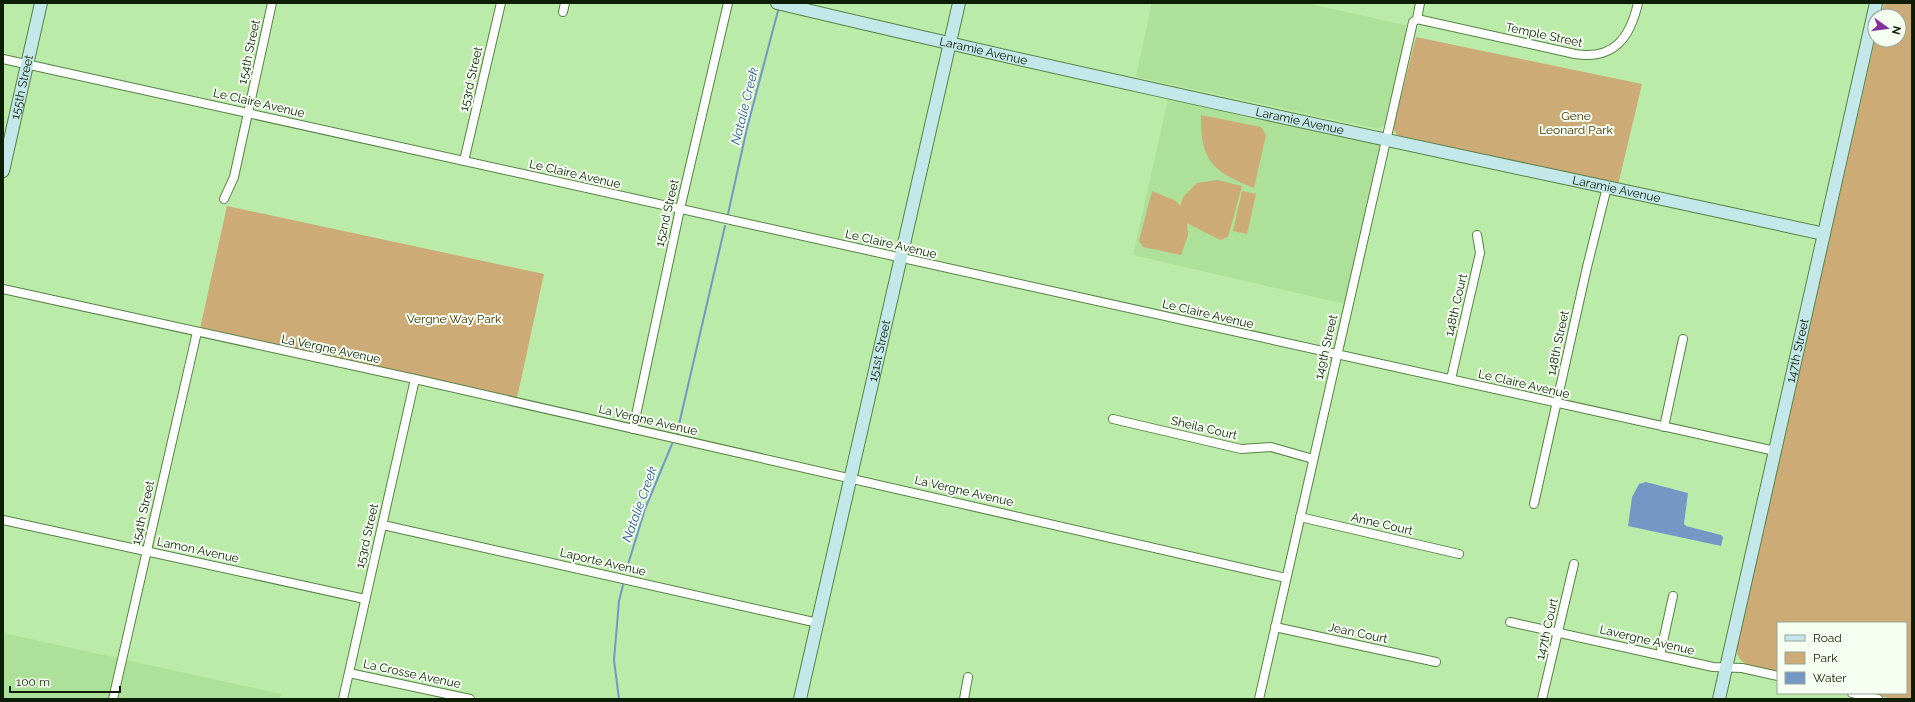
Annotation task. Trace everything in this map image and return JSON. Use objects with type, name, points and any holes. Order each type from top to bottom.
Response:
[{"type":"street","name":"155th Street","points":[[3,171],[41,3]]},
{"type":"street","name":"154th Street","points":[[224,199],[234,177],[272,3]]},
{"type":"street","name":"153rd Street","points":[[464,161],[501,3]]},
{"type":"street","points":[[563,12],[565,3]]},
{"type":"street","name":"152nd Street","points":[[633,429],[680,209],[728,3]]},
{"type":"street","name":"151st Street","points":[[800,699],[959,3]]},
{"type":"street","name":"149th Street","points":[[1259,699],[1413,22],[1416,19],[1420,3]]},
{"type":"street","name":"Temple Street","points":[[1416,19],[1575,54],[1592,55],[1610,50],[1626,36],[1634,21],[1638,3]]},
{"type":"street","name":"147th Street","points":[[1719,699],[1876,3]]},
{"type":"street","name":"Laramie Avenue","points":[[781,4],[950,44],[1386,141],[1824,234]]},
{"type":"street","name":"Le Claire Avenue","points":[[3,59],[1775,451]]},
{"type":"street","name":"148th Street","points":[[1534,504],[1558,404],[1587,267],[1607,187]]},
{"type":"street","name":"148th Court","points":[[1451,379],[1480,253],[1477,236]]},
{"type":"street","name":"La Vergne Avenue","points":[[3,288],[415,379],[1286,578]]},
{"type":"street","name":"154th Street","points":[[113,699],[197,332]]},
{"type":"street","points":[[1664,427],[1683,339]]},
{"type":"street","name":"153rd Street","points":[[343,699],[415,379]]},
{"type":"street","name":"Sheila Court","points":[[1113,419],[1241,449],[1270,448],[1313,458]]},
{"type":"street","name":"Anne Court","points":[[1300,517],[1459,554]]},
{"type":"street","name":"Lamon Avenue","points":[[3,520],[365,599]]},
{"type":"street","name":"Laporte Avenue","points":[[383,525],[818,622]]},
{"type":"street","name":"147th Court","points":[[1542,699],[1574,564]]},
{"type":"street","points":[[1660,655],[1673,596]]},
{"type":"street","name":"Lavergne Avenue","points":[[1510,622],[1716,668],[1742,668],[1777,676]]},
{"type":"street","name":"Jean Court","points":[[1275,627],[1436,662]]},
{"type":"street","name":"La Crosse Avenue","points":[[349,672],[470,699]]},
{"type":"street","points":[[964,699],[968,677]]},
{"type":"street","points":[[1856,694],[1878,699]]},
{"type":"shaded area","points":[[1152,3],[1306,3],[1409,26],[1387,123],[1379,129],[1136,77]]},
{"type":"shaded area","points":[[1169,95],[1381,142],[1345,304],[1133,255]]},
{"type":"shaded area","points":[[3,633],[281,694],[279,699],[3,699]]},
{"type":"green space","points":[[1884,3],[1912,3],[1912,699],[1892,699],[1870,694],[1907,694],[1907,622],[1777,622],[1777,673],[1758,669],[1746,664],[1737,655],[1736,648],[1873,48],[1907,48],[1907,8],[1883,8]]},
{"type":"green space","name":"Gene Leonard Park","points":[[1416,37],[1642,84],[1618,185],[1397,135],[1393,128]]},
{"type":"green space","points":[[1201,115],[1261,127],[1266,135],[1254,188],[1228,176],[1212,163],[1203,144]]},
{"type":"green space","points":[[1217,180],[1242,186],[1228,237],[1220,240],[1187,223],[1188,235],[1181,255],[1143,247],[1139,241],[1152,191],[1176,201],[1180,206],[1183,197],[1197,183]]},
{"type":"green space","points":[[1242,191],[1256,194],[1247,234],[1233,231]]},
{"type":"green space","name":"Vergne Way Park","points":[[227,206],[544,274],[517,398],[200,329]]},
{"type":"water","points":[[1646,482],[1688,493],[1684,524],[1686,526],[1721,535],[1723,537],[1721,546],[1628,526],[1632,497],[1639,484]]},
{"type":"waterway","name":"Natalie Creek","points":[[728,214],[747,128],[779,7]]},
{"type":"waterway","name":"Natalie Creek","points":[[677,433],[725,226]]},
{"type":"waterway","name":"Natalie Creek","points":[[626,571],[645,509],[672,444]]},
{"type":"waterway","name":"Natalie Creek","points":[[619,699],[614,660],[619,601],[623,585]]}]
